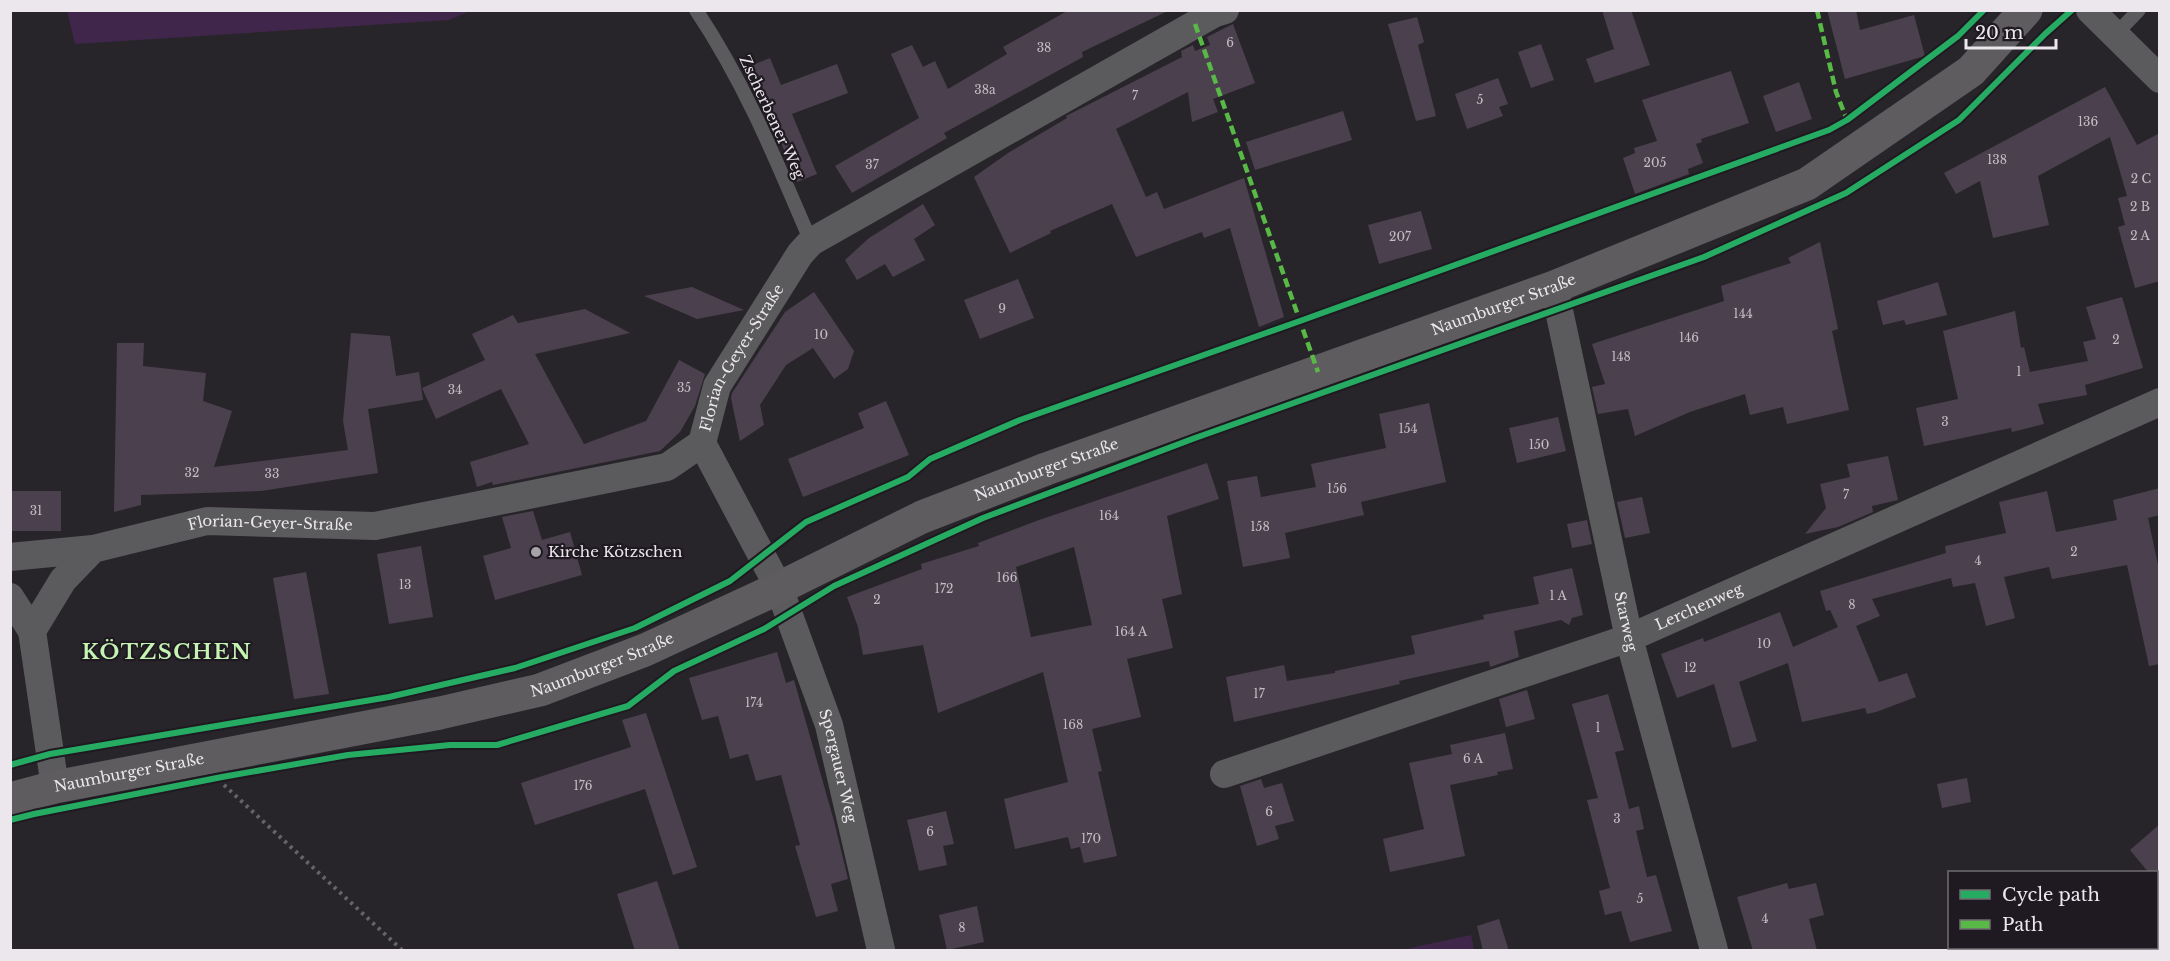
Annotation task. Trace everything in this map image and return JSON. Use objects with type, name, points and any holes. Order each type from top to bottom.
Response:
[{"type":"street","name":"Florian-Geyer-Straße","points":[[10,557],[93,549],[207,521],[375,526],[668,467],[702,443],[717,386],[800,254],[811,242],[1215,13],[1225,10]]},
{"type":"street","name":"Naumburger Straße","points":[[10,799],[55,787],[440,713],[540,690],[645,650],[779,588],[922,517],[1046,469],[1554,287],[1807,184],[1971,71],[2026,10]]},
{"type":"street","points":[[2090,10],[2160,79]]},
{"type":"street","name":"Starweg","points":[[1554,287],[1629,638],[1714,951]]},
{"type":"street","name":"Lerchenweg","points":[[1224,774],[1629,638],[2160,402]]},
{"type":"street","name":"Spergauer Weg","points":[[702,443],[779,588],[829,725],[881,951]]},
{"type":"street","points":[[32,631],[63,580],[93,549]]},
{"type":"street","points":[[10,597],[32,631],[55,787]]},
{"type":"lane","name":"Zscherbener Weg","points":[[696,10],[736,75],[811,242]]},
{"type":"lane","points":[[2115,35],[2139,10]]},
{"type":"path","points":[[216,756],[224,785],[402,951]]},
{"type":"shaded area","points":[[67,10],[470,11],[449,20],[75,44]]},
{"type":"shaded area","points":[[1471,935],[1474,950],[1401,950]]},
{"type":"building","points":[[1069,10],[1170,10],[1082,52],[1083,57],[944,133],[947,138],[852,193],[835,166],[919,118],[891,54],[912,45],[923,67],[935,61],[948,89],[1007,54],[1003,47]]},
{"type":"building","points":[[1602,10],[1631,10],[1650,65],[1595,83],[1586,59],[1614,49]]},
{"type":"building","points":[[1827,10],[1856,10],[1860,30],[1914,15],[1925,56],[1845,79]]},
{"type":"building","points":[[1417,17],[1424,42],[1418,45],[1436,116],[1416,121],[1388,24]]},
{"type":"building","points":[[1233,24],[1255,83],[1213,99],[1218,112],[1192,122],[1188,92],[1116,129],[1146,197],[1157,192],[1164,209],[1244,178],[1284,317],[1259,327],[1230,228],[1204,238],[1202,232],[1136,257],[1112,204],[1050,231],[1051,233],[1010,253],[974,177],[1008,153],[1067,118],[1066,116],[1182,57],[1181,51],[1193,45],[1195,51],[1210,45],[1207,37]]},
{"type":"building","points":[[1541,44],[1554,80],[1531,88],[1518,52]]},
{"type":"building","points":[[770,58],[781,85],[837,64],[848,93],[792,114],[817,174],[797,182],[750,66]]},
{"type":"building","points":[[1731,71],[1749,123],[1701,139],[1702,142],[1696,144],[1703,163],[1688,169],[1689,174],[1635,194],[1623,158],[1635,153],[1634,148],[1657,141],[1642,100]]},
{"type":"building","points":[[1498,78],[1508,104],[1499,107],[1503,116],[1467,129],[1455,94]]},
{"type":"building","points":[[1799,82],[1812,119],[1776,132],[1763,96]]},
{"type":"building","points":[[2105,87],[2137,145],[2160,133],[2160,281],[2135,288],[2118,227],[2125,225],[2118,198],[2127,196],[2110,137],[2038,176],[2049,225],[1993,238],[1980,181],[1956,194],[1944,173]]},
{"type":"building","points":[[1343,111],[1352,140],[1255,170],[1246,142]]},
{"type":"building","points":[[923,204],[935,225],[914,239],[925,260],[893,277],[885,264],[857,280],[845,260],[869,238]]},
{"type":"building","points":[[1421,211],[1432,249],[1379,264],[1368,225]]},
{"type":"building","points":[[1820,242],[1838,329],[1832,331],[1849,410],[1787,424],[1783,407],[1750,415],[1745,394],[1690,412],[1635,436],[1628,409],[1598,414],[1592,387],[1605,384],[1592,344],[1724,301],[1721,286],[1791,263],[1788,258]]},
{"type":"building","points":[[1018,279],[1034,318],[980,339],[964,300]]},
{"type":"building","points":[[1938,282],[1947,315],[1906,325],[1904,320],[1883,325],[1877,301]]},
{"type":"building","points":[[692,287],[744,310],[697,319],[644,296]]},
{"type":"building","points":[[814,292],[854,351],[848,369],[834,379],[813,348],[786,365],[760,405],[764,425],[740,441],[731,398],[732,393],[785,312]]},
{"type":"building","points":[[2122,297],[2143,368],[2085,385],[2087,395],[2038,404],[2044,424],[2012,432],[2011,428],[1924,446],[1916,408],[1958,399],[1943,331],[2015,311],[2021,348],[2024,347],[2030,372],[2088,361],[2083,342],[2096,339],[2086,307]]},
{"type":"building","points":[[585,309],[630,333],[535,354],[584,444],[646,421],[679,360],[705,374],[695,406],[680,432],[660,451],[493,485],[492,482],[477,487],[470,462],[529,444],[501,389],[436,419],[422,388],[485,360],[472,334],[513,315],[518,323]]},
{"type":"building","points":[[351,333],[390,336],[396,376],[419,372],[423,400],[368,409],[378,473],[261,491],[141,495],[141,505],[114,512],[117,343],[144,343],[143,366],[206,373],[203,401],[232,411],[214,467],[348,450],[343,421]]},
{"type":"building","points":[[886,401],[909,455],[803,497],[788,459],[864,428],[858,413]]},
{"type":"building","points":[[1429,403],[1446,482],[1361,502],[1364,515],[1285,533],[1290,558],[1243,567],[1227,481],[1257,476],[1261,497],[1316,487],[1311,464],[1386,448],[1379,414]]},
{"type":"building","points":[[1558,417],[1566,451],[1517,463],[1509,428]]},
{"type":"building","points":[[1888,456],[1898,500],[1872,506],[1873,512],[1838,527],[1805,534],[1826,508],[1820,484],[1850,477],[1847,464]]},
{"type":"building","points":[[1207,463],[1219,499],[1167,516],[1182,594],[1162,599],[1173,648],[1127,659],[1141,717],[1092,729],[1102,771],[1098,772],[1117,856],[1084,863],[1080,847],[1071,849],[1068,837],[1015,849],[1004,799],[1068,782],[1043,672],[938,713],[923,645],[863,655],[858,627],[847,597],[922,569],[921,564],[979,546],[978,543]],"holes":[[[1074,547],[1092,625],[1031,637],[1016,567]]]},
{"type":"building","points":[[2160,488],[2160,515],[2148,518],[2160,574],[2160,664],[2149,666],[2127,565],[2052,579],[2049,567],[2004,577],[2015,618],[1986,626],[1975,583],[1953,587],[1951,578],[1872,599],[1880,616],[1856,626],[1879,682],[1907,673],[1916,697],[1876,712],[1867,714],[1865,708],[1802,722],[1788,663],[1739,682],[1757,741],[1732,748],[1714,684],[1677,698],[1661,654],[1703,638],[1704,642],[1780,612],[1793,647],[1838,627],[1830,610],[1826,611],[1820,591],[1946,553],[1945,546],[2006,533],[1999,502],[2047,491],[2056,532],[2117,520],[2113,500]]},
{"type":"building","points":[[10,491],[61,491],[61,531],[10,531]]},
{"type":"building","points":[[1642,497],[1650,533],[1625,538],[1617,502]]},
{"type":"building","name":"Kirche Kötzschen","points":[[533,511],[542,540],[570,532],[582,575],[495,600],[483,556],[511,548],[502,517]]},
{"type":"building","points":[[1587,520],[1592,544],[1572,548],[1567,524]]},
{"type":"building","points":[[421,546],[433,617],[389,624],[377,554]]},
{"type":"building","points":[[1572,568],[1583,615],[1572,618],[1569,625],[1561,620],[1514,631],[1519,657],[1490,667],[1489,661],[1234,722],[1226,677],[1284,665],[1287,681],[1335,673],[1335,671],[1415,654],[1411,636],[1484,619],[1483,615],[1539,604],[1533,577]]},
{"type":"building","points":[[306,572],[329,694],[294,699],[273,578]]},
{"type":"building","points":[[777,652],[786,683],[794,680],[848,879],[831,884],[838,911],[816,917],[795,846],[800,845],[781,775],[756,781],[748,754],[730,759],[718,716],[702,720],[689,678]]},
{"type":"building","points":[[1527,690],[1535,719],[1506,727],[1499,699]]},
{"type":"building","points":[[1608,694],[1624,750],[1615,752],[1629,809],[1639,806],[1644,829],[1636,831],[1647,877],[1656,875],[1672,931],[1630,942],[1621,911],[1605,915],[1599,891],[1610,888],[1587,800],[1598,798],[1572,704]]},
{"type":"building","points":[[646,713],[697,867],[673,875],[645,789],[535,825],[521,783],[631,747],[622,720]]},
{"type":"building","points":[[1505,733],[1513,769],[1497,772],[1498,775],[1450,785],[1465,856],[1390,872],[1383,839],[1424,829],[1409,763],[1452,754],[1450,745]]},
{"type":"building","points":[[1967,778],[1971,802],[1942,808],[1937,784]]},
{"type":"building","points":[[1261,779],[1264,788],[1282,783],[1294,821],[1275,826],[1279,839],[1257,846],[1240,786]]},
{"type":"building","points":[[946,811],[954,844],[943,846],[947,865],[919,871],[907,820]]},
{"type":"building","points":[[2160,824],[2160,884],[2158,871],[2147,871],[2130,850]]},
{"type":"building","points":[[657,881],[680,951],[635,951],[617,894]]},
{"type":"building","points":[[1787,883],[1789,889],[1816,883],[1824,915],[1809,919],[1817,951],[1753,951],[1737,897]]},
{"type":"building","points":[[977,906],[984,942],[947,950],[939,915]]},
{"type":"building","points":[[1499,919],[1509,951],[1483,951],[1477,926]]},
{"type":"marked path","points":[[1817,10],[1836,92],[1847,120]]},
{"type":"marked path","points":[[1195,24],[1318,372]]},
{"type":"cycle path","points":[[10,765],[50,754],[389,697],[515,668],[635,628],[730,581],[806,522],[908,477],[930,459],[1020,420],[1829,130],[1847,120],[1958,36],[1984,10]]},
{"type":"cycle path","points":[[10,820],[222,777],[348,755],[450,745],[497,745],[628,706],[674,671],[764,629],[834,586],[983,518],[1195,438],[1704,257],[1846,193],[1959,120],[2072,10]]},
{"type":"place","name":"Kirche Kötzschen","points":[[536,552]]},
{"type":"district","name":"KÖTZSCHEN","points":[[167,652]]}]
